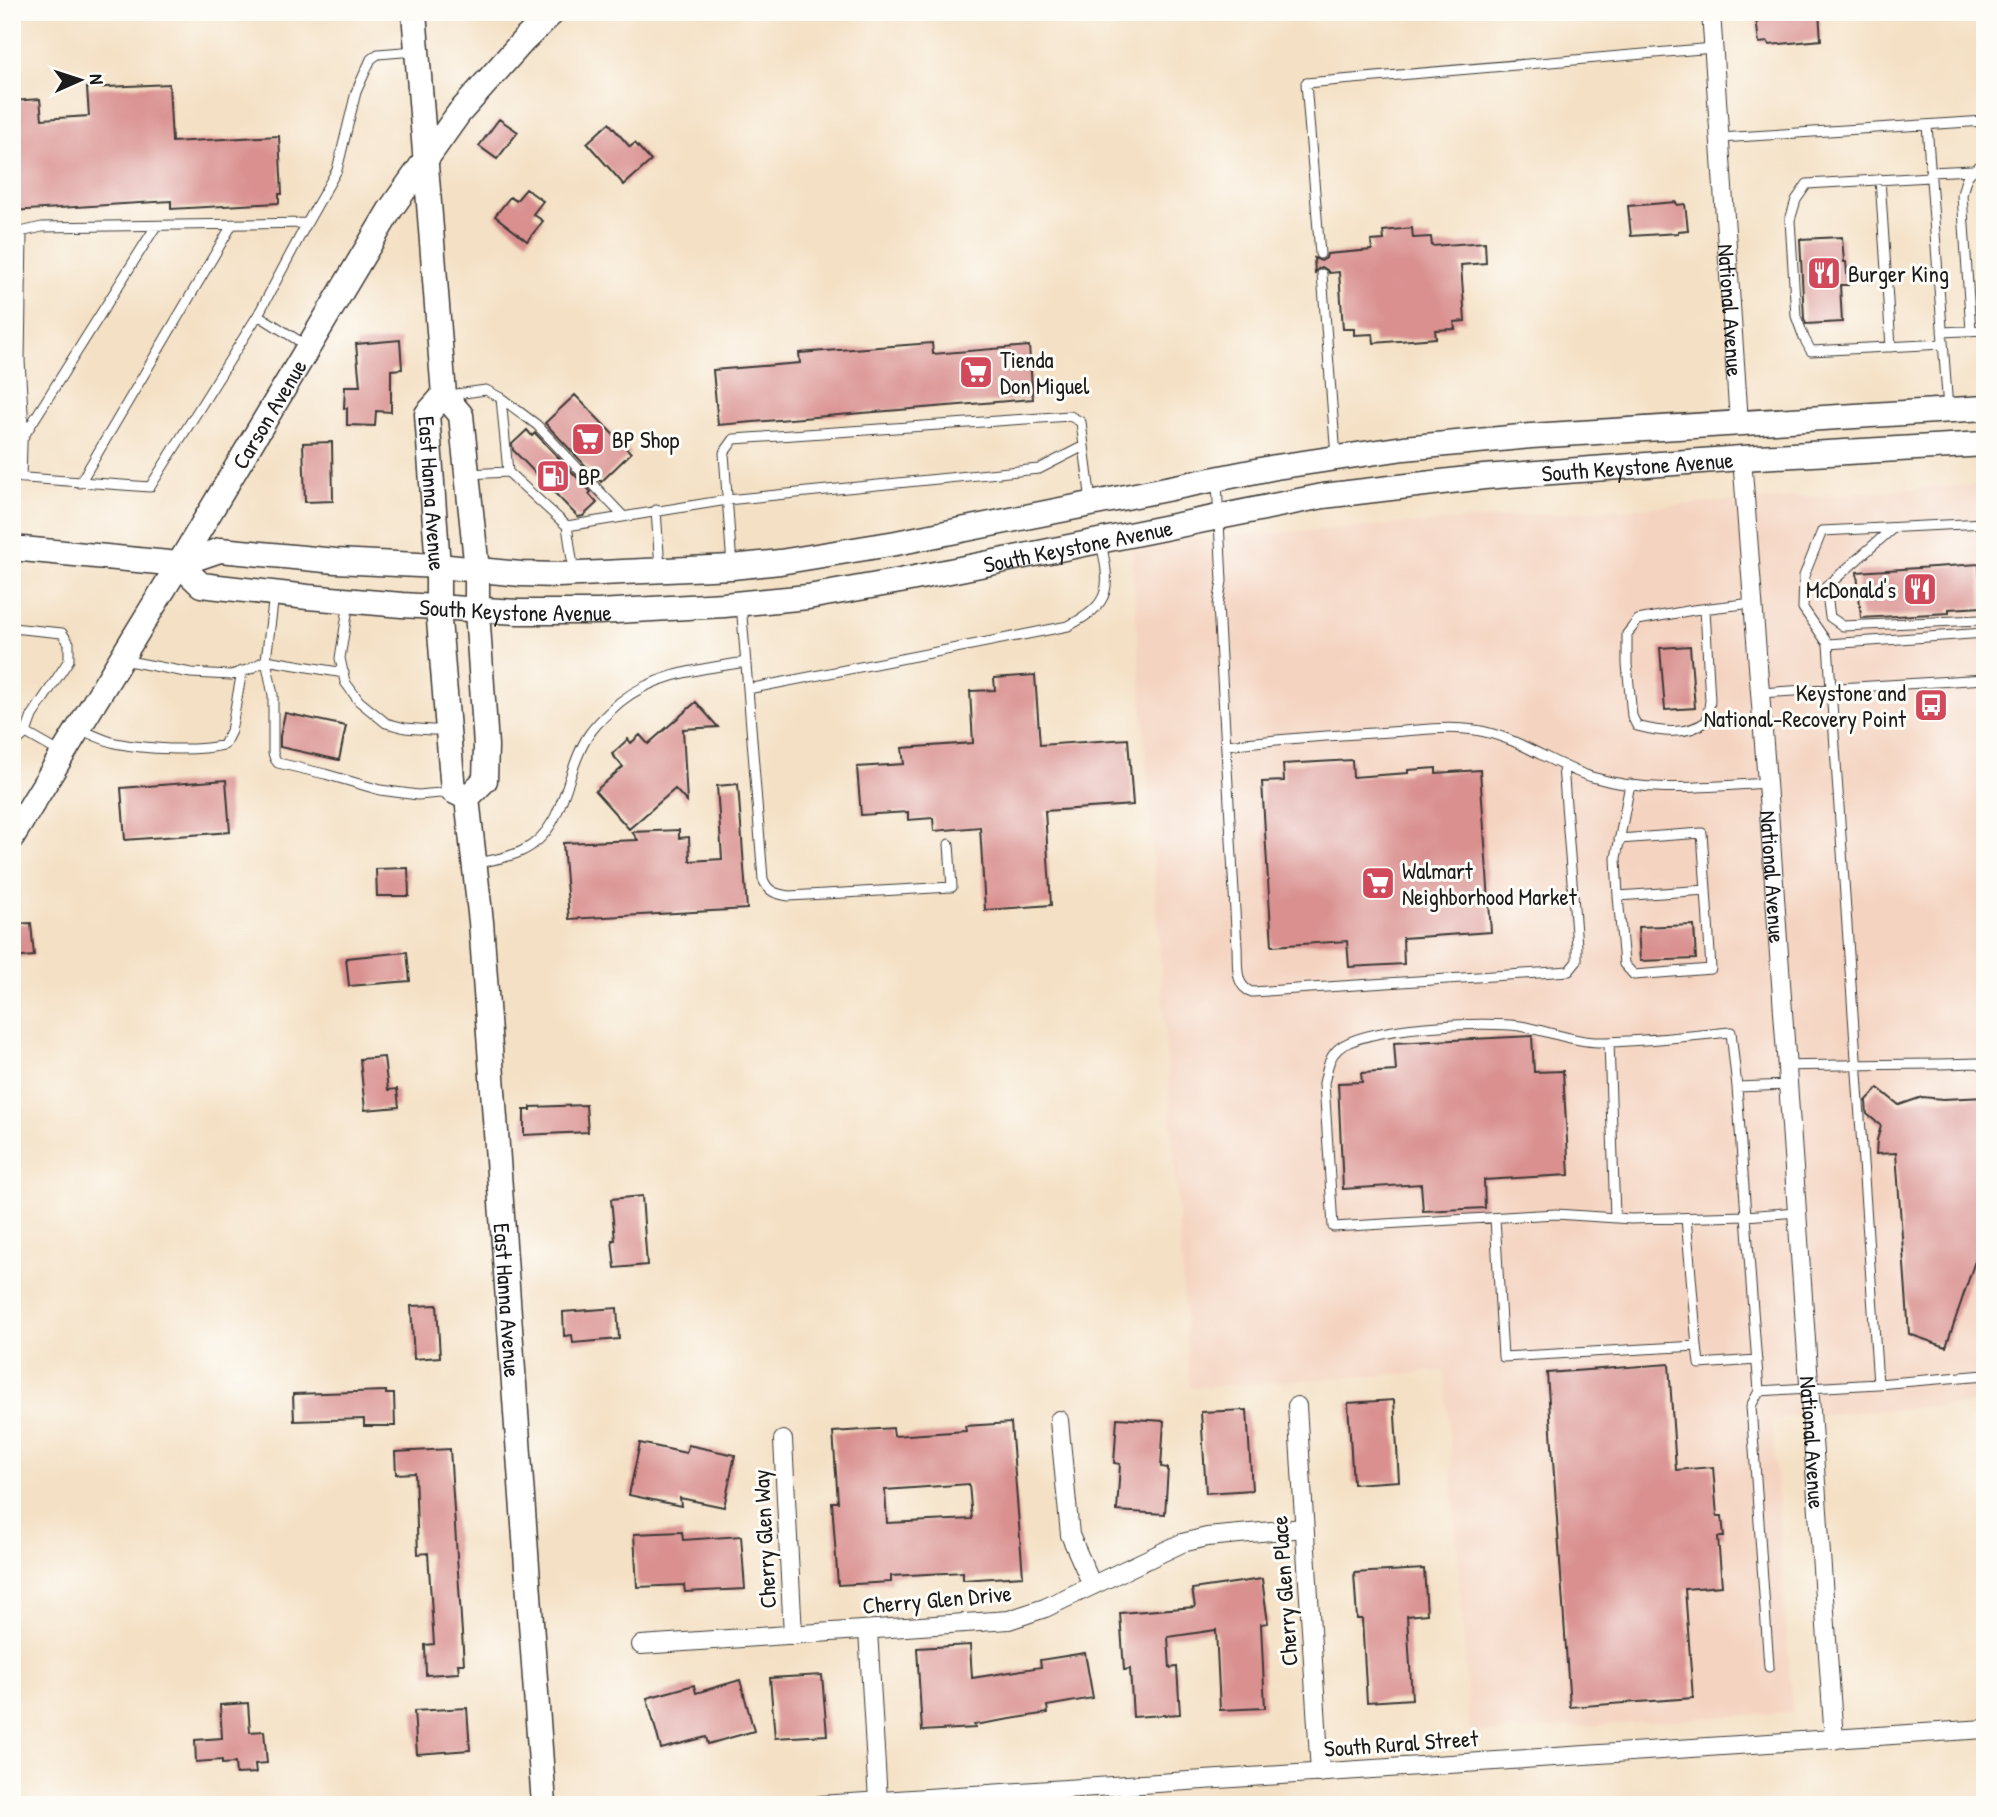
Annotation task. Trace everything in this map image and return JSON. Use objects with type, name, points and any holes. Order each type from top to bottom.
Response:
[{"type":"main road","name":"East Hanna Avenue","points":[[416,13],[444,395],[461,415],[477,570],[486,746],[485,780],[460,794]]},
{"type":"main road","name":"Carson Avenue","points":[[12,836],[179,564],[390,210],[458,113],[539,21]]},
{"type":"main road","name":"East Hanna Avenue","points":[[444,395],[427,414],[438,566],[438,608],[448,729],[475,864],[481,922],[544,1805]]},
{"type":"main road","name":"South Keystone Avenue","points":[[12,548],[179,564],[220,550],[520,574],[574,575],[732,567],[867,548],[1336,457],[1456,442],[1985,408]]},
{"type":"main road","name":"National Avenue","points":[[1739,422],[1742,458]]},
{"type":"main road","name":"South Keystone Avenue","points":[[179,564],[201,585],[438,608],[598,612],[741,603],[849,591],[1323,496],[1485,477],[1985,444]]},
{"type":"main road","points":[[1091,503],[1101,540]]},
{"type":"street","name":"National Avenue","points":[[1711,12],[1739,422]]},
{"type":"street","name":"National Avenue","points":[[1742,458],[1834,1740]]},
{"type":"street","name":"Cherry Glen Place","points":[[1297,1406],[1320,1773]]},
{"type":"street","points":[[1059,1420],[1070,1535],[1092,1585]]},
{"type":"street","name":"Cherry Glen Way","points":[[783,1440],[793,1635]]},
{"type":"street","name":"Cherry Glen Drive","points":[[641,1645],[1009,1620],[1029,1614],[1196,1539],[1304,1528]]},
{"type":"street","points":[[868,1630],[878,1801]]},
{"type":"street","name":"South Rural Street","points":[[820,1805],[1985,1729]]},
{"type":"lane","points":[[1320,254],[1306,83],[1713,48]]},
{"type":"lane","points":[[307,223],[42,227],[17,233],[16,367],[23,412],[17,477],[150,487],[258,315],[337,170],[356,92],[371,59],[378,54],[417,51]]},
{"type":"lane","points":[[1720,138],[1985,121]]},
{"type":"lane","points":[[1927,125],[1948,409]]},
{"type":"lane","points":[[1943,344],[1811,351],[1796,316],[1790,220],[1796,200],[1807,184],[1972,170],[1985,164]]},
{"type":"lane","points":[[1971,331],[1962,194],[1972,170]]},
{"type":"lane","points":[[1880,179],[1891,347]]},
{"type":"lane","points":[[80,483],[232,225]]},
{"type":"lane","points":[[22,439],[156,226]]},
{"type":"lane","points":[[1322,274],[1336,457]]},
{"type":"lane","points":[[258,315],[308,347]]},
{"type":"lane","points":[[1942,332],[1985,330]]},
{"type":"lane","points":[[444,395],[486,390],[501,398],[537,425],[623,516]]},
{"type":"lane","points":[[501,398],[508,472],[567,526],[574,575]]},
{"type":"lane","points":[[732,567],[723,453],[734,439],[1070,416],[1081,422],[1091,503]]},
{"type":"lane","points":[[567,526],[727,500],[1038,469],[1084,446]]},
{"type":"lane","points":[[467,474],[508,472]]},
{"type":"lane","points":[[1217,478],[1222,582],[1218,605],[1240,984],[1244,990],[1252,992],[1569,971],[1577,961],[1577,954],[1563,766]]},
{"type":"lane","points":[[656,510],[660,570]]},
{"type":"lane","points":[[1878,1384],[1828,644],[1803,608],[1804,576],[1822,531],[1985,523]]},
{"type":"lane","points":[[1894,528],[1826,587],[1830,617],[1843,626],[1979,620],[1985,623]]},
{"type":"lane","points":[[748,689],[1068,626],[1086,618],[1099,606],[1105,594],[1106,567],[1101,540]]},
{"type":"lane","points":[[274,593],[266,660],[273,695],[273,753],[278,763],[380,790],[418,795],[460,794]]},
{"type":"lane","points":[[349,600],[340,658],[345,682],[359,701],[386,723],[405,728],[448,729]]},
{"type":"lane","points":[[741,603],[766,887],[776,894],[789,897],[952,887],[949,844]]},
{"type":"lane","points":[[1705,609],[1710,701],[1707,721],[1698,728],[1673,732],[1637,726],[1632,716],[1627,634],[1639,620],[1705,609],[1753,603]]},
{"type":"lane","points":[[12,628],[62,633],[69,643],[69,660],[32,716],[26,733],[12,747]]},
{"type":"lane","points":[[1828,644],[1985,633]]},
{"type":"lane","points":[[120,660],[191,673],[231,675],[266,660],[344,673]]},
{"type":"lane","points":[[475,864],[522,851],[544,835],[558,812],[569,777],[590,734],[620,702],[648,684],[681,673],[746,662]]},
{"type":"lane","points":[[78,728],[113,742],[143,747],[208,748],[224,745],[231,731],[243,671]]},
{"type":"lane","points":[[1760,693],[1985,679]]},
{"type":"lane","points":[[1226,745],[1337,734],[1449,728],[1476,730],[1502,737],[1593,778],[1630,784],[1687,787],[1767,783]]},
{"type":"lane","points":[[26,733],[62,754]]},
{"type":"lane","points":[[1619,839],[1702,833],[1711,969],[1634,975],[1624,964],[1616,858],[1619,839],[1630,784]]},
{"type":"lane","points":[[1618,895],[1706,890]]},
{"type":"lane","points":[[1769,1667],[1751,1406],[1759,1391],[1746,1216],[1737,1087],[1731,1032],[1595,1042],[1520,1026],[1493,1024],[1399,1030],[1352,1040],[1337,1050],[1328,1063],[1324,1083],[1333,1227],[1556,1214],[1686,1217],[1746,1216],[1797,1212]]},
{"type":"lane","points":[[1609,1042],[1615,1217]]},
{"type":"lane","points":[[1786,1066],[1978,1063],[1985,1067]]},
{"type":"lane","points":[[1737,1087],[1788,1085]]},
{"type":"lane","points":[[1686,1217],[1699,1364],[1757,1360]]},
{"type":"lane","points":[[1495,1218],[1503,1357],[1697,1346]]},
{"type":"lane","points":[[1759,1391],[1985,1375]]},
{"type":"shaded area","points":[[1985,484],[1985,1403],[1772,1418],[1792,1712],[1470,1734],[1445,1371],[1190,1388],[1131,543]]},
{"type":"building","points":[[1764,12],[1819,12],[1821,40],[1769,45],[1768,42],[1759,43],[1756,18],[1764,17]]},
{"type":"building","points":[[169,84],[172,142],[279,136],[282,194],[279,194],[279,203],[171,209],[171,201],[12,211],[12,101],[40,99],[42,119],[89,116],[87,88]]},
{"type":"building","points":[[499,119],[518,132],[497,159],[479,146]]},
{"type":"building","points":[[609,123],[630,147],[635,143],[651,161],[624,185],[587,143]]},
{"type":"building","points":[[526,189],[543,201],[533,214],[543,221],[527,241],[495,216],[510,197],[516,201]]},
{"type":"building","points":[[1676,202],[1677,205],[1685,204],[1688,230],[1631,236],[1628,206]]},
{"type":"building","points":[[1412,228],[1413,238],[1431,237],[1432,246],[1485,242],[1486,263],[1461,265],[1465,321],[1454,322],[1455,329],[1435,330],[1436,338],[1374,343],[1373,334],[1354,335],[1354,329],[1343,329],[1339,272],[1329,273],[1322,267],[1315,273],[1314,258],[1321,261],[1327,254],[1372,250],[1371,241],[1384,240],[1383,231]]},
{"type":"building","name":"Burger King","points":[[1842,237],[1848,285],[1840,285],[1842,322],[1806,324],[1800,239]]},
{"type":"building","points":[[400,340],[402,369],[391,370],[391,412],[376,411],[375,426],[347,425],[347,408],[344,408],[345,386],[360,386],[356,344]]},
{"type":"building","points":[[932,343],[933,354],[1029,346],[1033,399],[718,425],[713,370],[800,363],[799,353]]},
{"type":"building","points":[[575,395],[631,453],[601,482],[545,423]]},
{"type":"building","points":[[527,430],[532,436],[535,433],[591,492],[589,494],[597,503],[583,516],[578,517],[513,450],[512,444]]},
{"type":"building","points":[[332,442],[333,501],[305,502],[303,443]]},
{"type":"building","name":"McDonald's","points":[[1979,564],[1982,607],[1949,609],[1949,613],[1861,618],[1857,572]]},
{"type":"building","points":[[1690,646],[1695,708],[1665,710],[1660,648]]},
{"type":"building","points":[[1035,675],[1040,745],[1128,739],[1133,805],[1045,811],[1051,905],[985,910],[980,827],[934,831],[933,818],[908,820],[908,812],[861,815],[857,767],[904,764],[902,748],[973,743],[970,691],[995,690],[994,678]]},
{"type":"building","points":[[696,702],[718,727],[683,729],[687,802],[675,789],[629,829],[595,791],[623,767],[612,754],[628,739],[631,743],[640,735],[648,744]]},
{"type":"building","points":[[285,713],[346,726],[339,760],[280,747]]},
{"type":"building","name":"Walmart Neighborhood Market","points":[[1352,760],[1353,777],[1436,768],[1436,773],[1480,770],[1491,932],[1403,938],[1404,964],[1349,967],[1347,941],[1272,946],[1262,782],[1284,781],[1283,764]]},
{"type":"building","points":[[226,780],[230,832],[125,840],[121,788]]},
{"type":"building","points":[[738,784],[747,909],[569,919],[563,843],[638,840],[632,832],[679,830],[679,838],[689,837],[690,861],[722,859],[717,786]]},
{"type":"building","points":[[408,868],[409,896],[377,896],[376,869]]},
{"type":"building","points":[[31,923],[34,956],[12,958],[12,924]]},
{"type":"building","points":[[1694,925],[1696,959],[1640,961],[1638,927]]},
{"type":"building","points":[[407,952],[410,981],[349,986],[346,958]]},
{"type":"building","points":[[1532,1036],[1534,1072],[1563,1071],[1569,1175],[1484,1180],[1485,1208],[1423,1211],[1421,1184],[1343,1189],[1338,1083],[1362,1082],[1361,1073],[1396,1071],[1394,1043]]},
{"type":"building","points":[[384,1057],[388,1090],[397,1089],[399,1107],[365,1110],[360,1059]]},
{"type":"building","points":[[1878,1088],[1899,1105],[1922,1097],[1985,1097],[1985,1231],[1946,1347],[1909,1334],[1896,1153],[1876,1154],[1881,1126],[1867,1114],[1866,1101]]},
{"type":"building","points":[[586,1105],[588,1132],[524,1135],[524,1110],[531,1110],[531,1107]]},
{"type":"building","points":[[642,1196],[647,1265],[615,1268],[611,1199]]},
{"type":"building","points":[[437,1305],[440,1357],[414,1359],[411,1306]]},
{"type":"building","points":[[617,1308],[619,1339],[573,1343],[572,1335],[564,1336],[563,1312]]},
{"type":"building","points":[[1669,1364],[1676,1470],[1713,1467],[1717,1516],[1722,1516],[1724,1537],[1718,1537],[1722,1586],[1685,1589],[1693,1698],[1570,1707],[1547,1373]]},
{"type":"building","points":[[386,1391],[386,1394],[394,1394],[395,1426],[364,1426],[364,1419],[294,1421],[293,1394]]},
{"type":"building","points":[[1394,1400],[1399,1481],[1353,1484],[1348,1403]]},
{"type":"building","points":[[1247,1410],[1252,1490],[1206,1493],[1201,1412]]},
{"type":"building","points":[[1117,1418],[1164,1421],[1161,1467],[1168,1468],[1165,1514],[1117,1511],[1120,1464],[1114,1463]]},
{"type":"building","points":[[1011,1423],[1023,1576],[963,1580],[963,1572],[891,1576],[891,1582],[838,1585],[832,1502],[838,1502],[833,1432],[893,1428],[894,1436],[966,1431],[965,1426]],"holes":[[[969,1484],[972,1519],[887,1523],[885,1490]]]},
{"type":"building","points":[[640,1443],[686,1453],[688,1445],[735,1455],[724,1507],[680,1498],[681,1506],[629,1495]]},
{"type":"building","points":[[450,1449],[464,1664],[458,1664],[459,1673],[426,1675],[425,1645],[434,1644],[428,1553],[418,1554],[415,1473],[396,1474],[395,1452]]},
{"type":"building","points":[[682,1532],[683,1540],[741,1536],[745,1589],[685,1592],[684,1585],[637,1587],[634,1534]]},
{"type":"building","points":[[1424,1569],[1427,1614],[1407,1616],[1412,1699],[1367,1702],[1362,1619],[1357,1619],[1354,1573]]},
{"type":"building","points":[[1262,1579],[1268,1623],[1261,1624],[1265,1708],[1220,1710],[1216,1630],[1168,1637],[1170,1668],[1177,1667],[1180,1714],[1133,1717],[1130,1669],[1124,1670],[1120,1613],[1195,1607],[1192,1589]]},
{"type":"building","points":[[970,1645],[972,1678],[1041,1667],[1040,1660],[1085,1653],[1093,1698],[1047,1706],[1048,1713],[974,1725],[975,1728],[922,1731],[917,1648]]},
{"type":"building","points":[[822,1675],[827,1735],[775,1738],[770,1678]]},
{"type":"building","points":[[740,1680],[754,1731],[708,1744],[706,1737],[661,1749],[647,1698],[694,1685],[696,1693]]},
{"type":"building","points":[[248,1703],[250,1732],[264,1731],[267,1763],[255,1764],[256,1773],[236,1774],[235,1763],[222,1764],[222,1760],[196,1762],[195,1740],[222,1738],[220,1705]]},
{"type":"building","points":[[467,1708],[470,1750],[417,1754],[414,1711]]},
{"type":"place","name":"Burger King","points":[[1824,273]]},
{"type":"place","name":"Tienda Don Miguel","points":[[976,372]]},
{"type":"place","name":"BP Shop","points":[[588,439]]},
{"type":"place","name":"BP","points":[[553,476]]},
{"type":"place","name":"McDonald's","points":[[1920,589]]},
{"type":"place","name":"Keystone and National-Recovery Point","points":[[1931,705]]},
{"type":"place","name":"Walmart Neighborhood Market","points":[[1378,883]]}]
